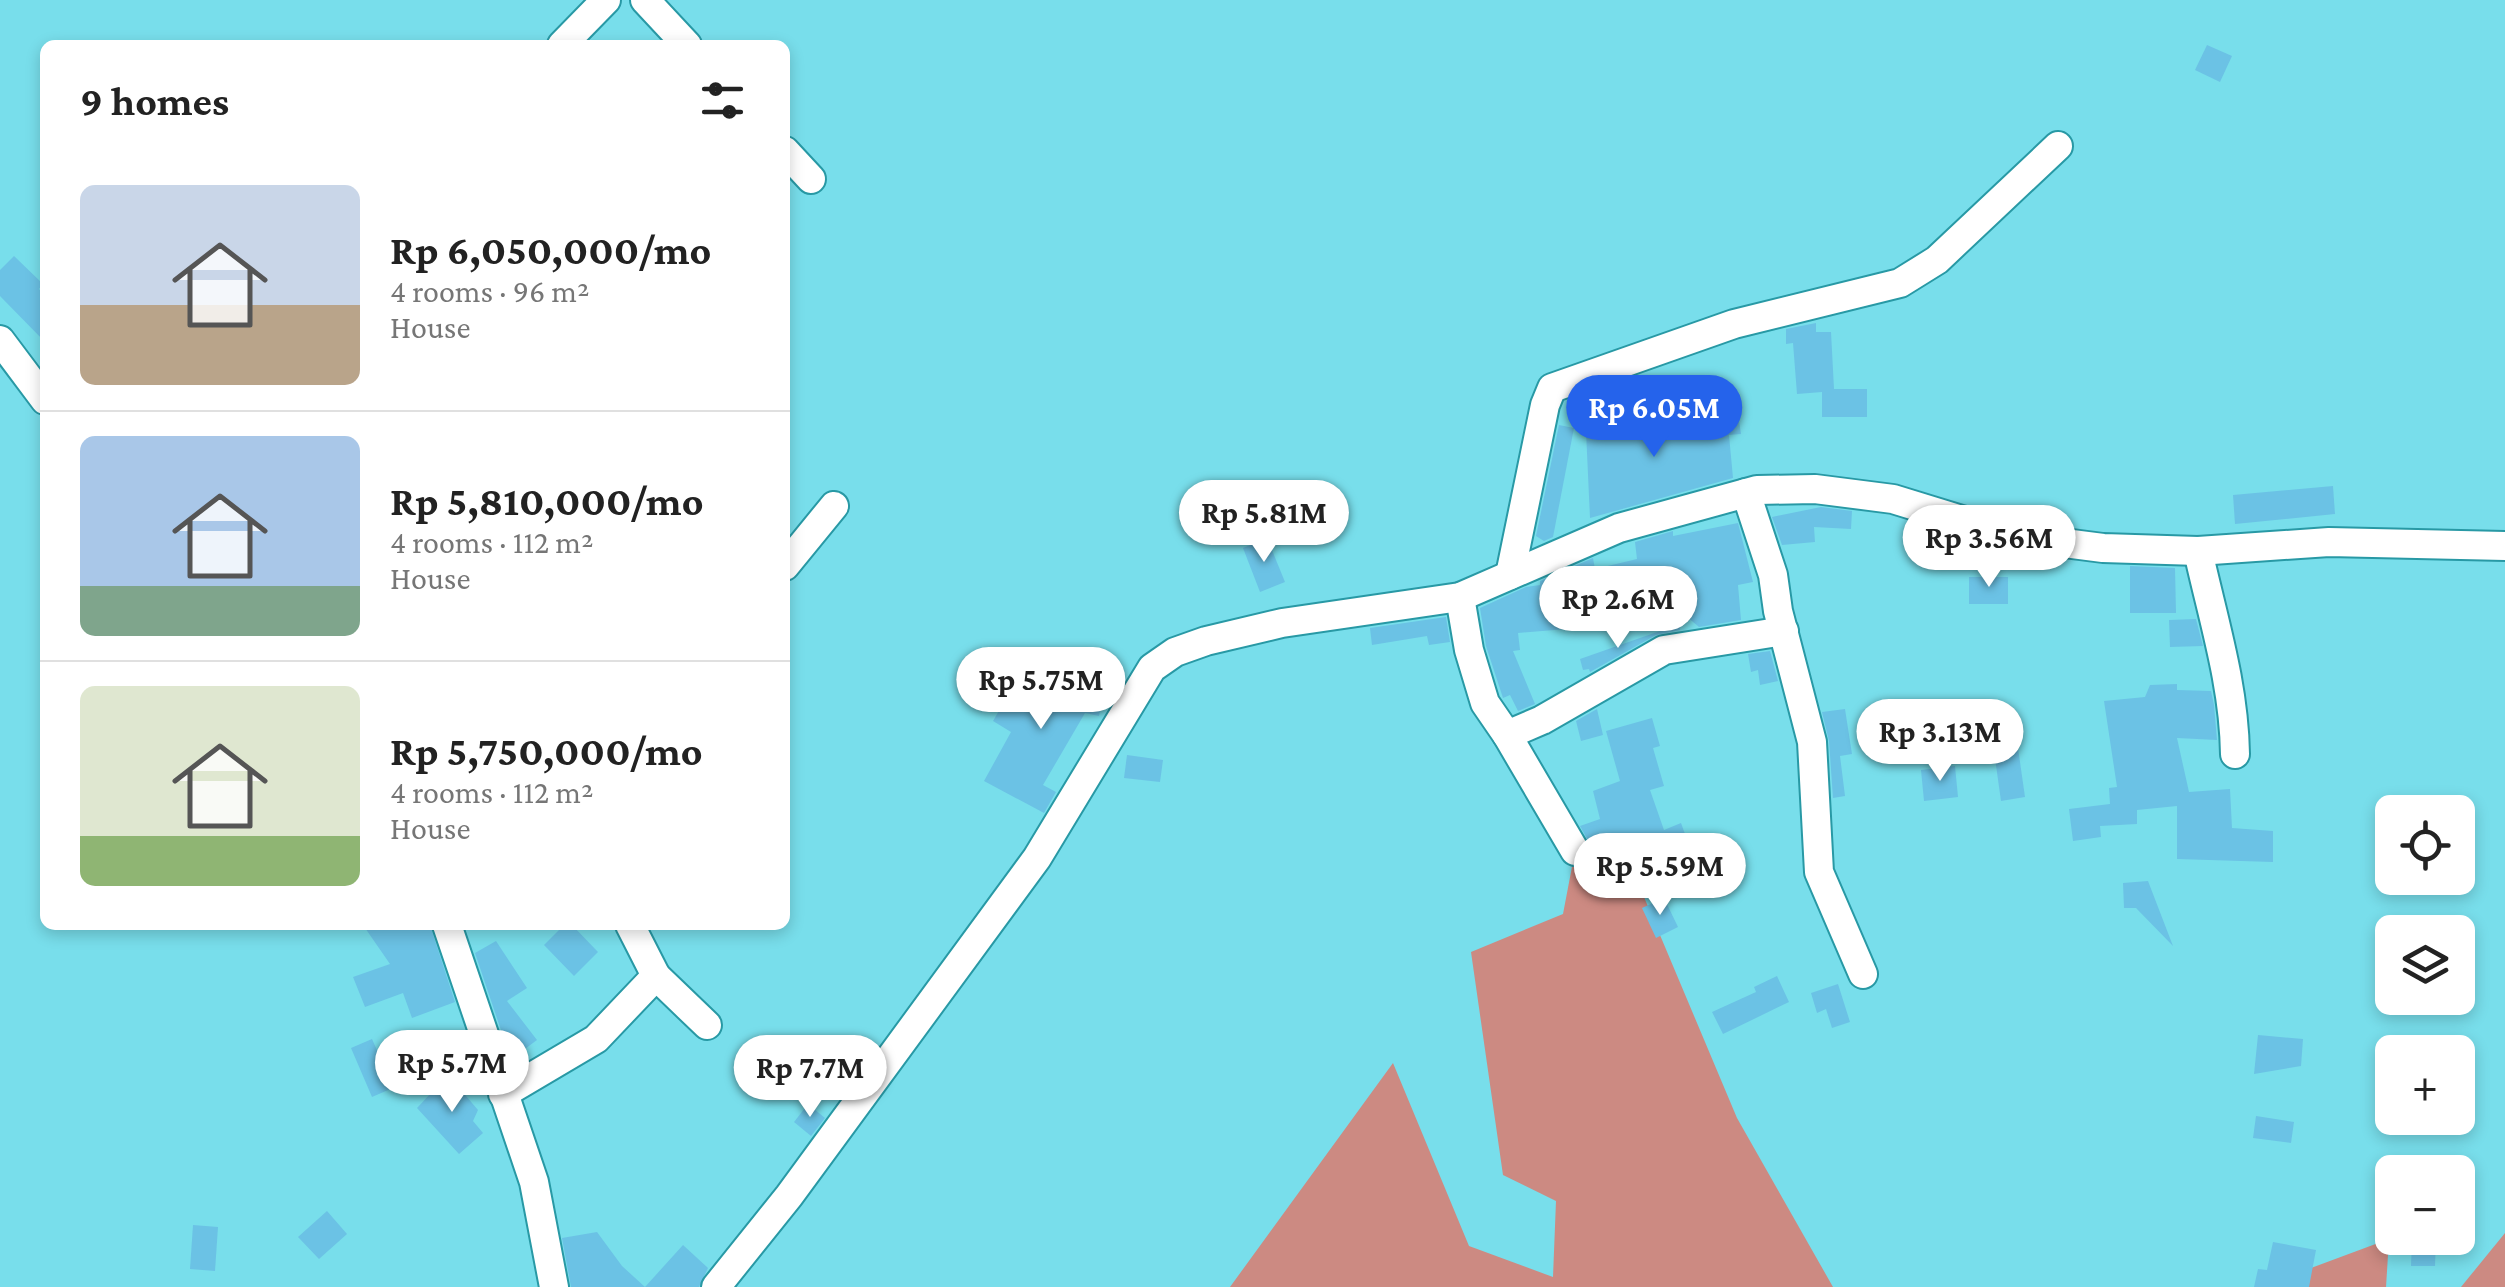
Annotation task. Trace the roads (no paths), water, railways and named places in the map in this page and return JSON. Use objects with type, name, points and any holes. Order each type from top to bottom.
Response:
[{"type":"street","points":[[567,40],[606,0]]},
{"type":"street","points":[[646,0],[682,40]]},
{"type":"street","points":[[1510,575],[1545,405],[1552,388],[1734,324],[1900,283],[1938,260],[2058,146]]},
{"type":"street","points":[[790,157],[810,179]]},
{"type":"street","points":[[0,340],[40,393]]},
{"type":"street","points":[[716,1287],[789,1196],[1037,858],[1152,668],[1175,652],[1282,624],[1460,597],[1619,528],[1746,493],[1814,489],[1893,499],[2018,537],[2103,548],[2198,551],[2329,542],[2505,546]]},
{"type":"street","points":[[1746,493],[1773,575],[1812,742],[1819,872],[1863,974]]},
{"type":"street","points":[[790,560],[834,506]]},
{"type":"street","points":[[2198,551],[2220,632],[2235,754]]},
{"type":"street","points":[[1460,597],[1469,650],[1485,704],[1508,735],[1575,851]]},
{"type":"street","points":[[1508,735],[1542,720],[1664,650],[1784,631]]},
{"type":"street","points":[[450,930],[534,1182],[554,1287]]},
{"type":"street","points":[[632,930],[656,976],[707,1025]]},
{"type":"street","points":[[503,1094],[596,1039],[656,976]]}]
